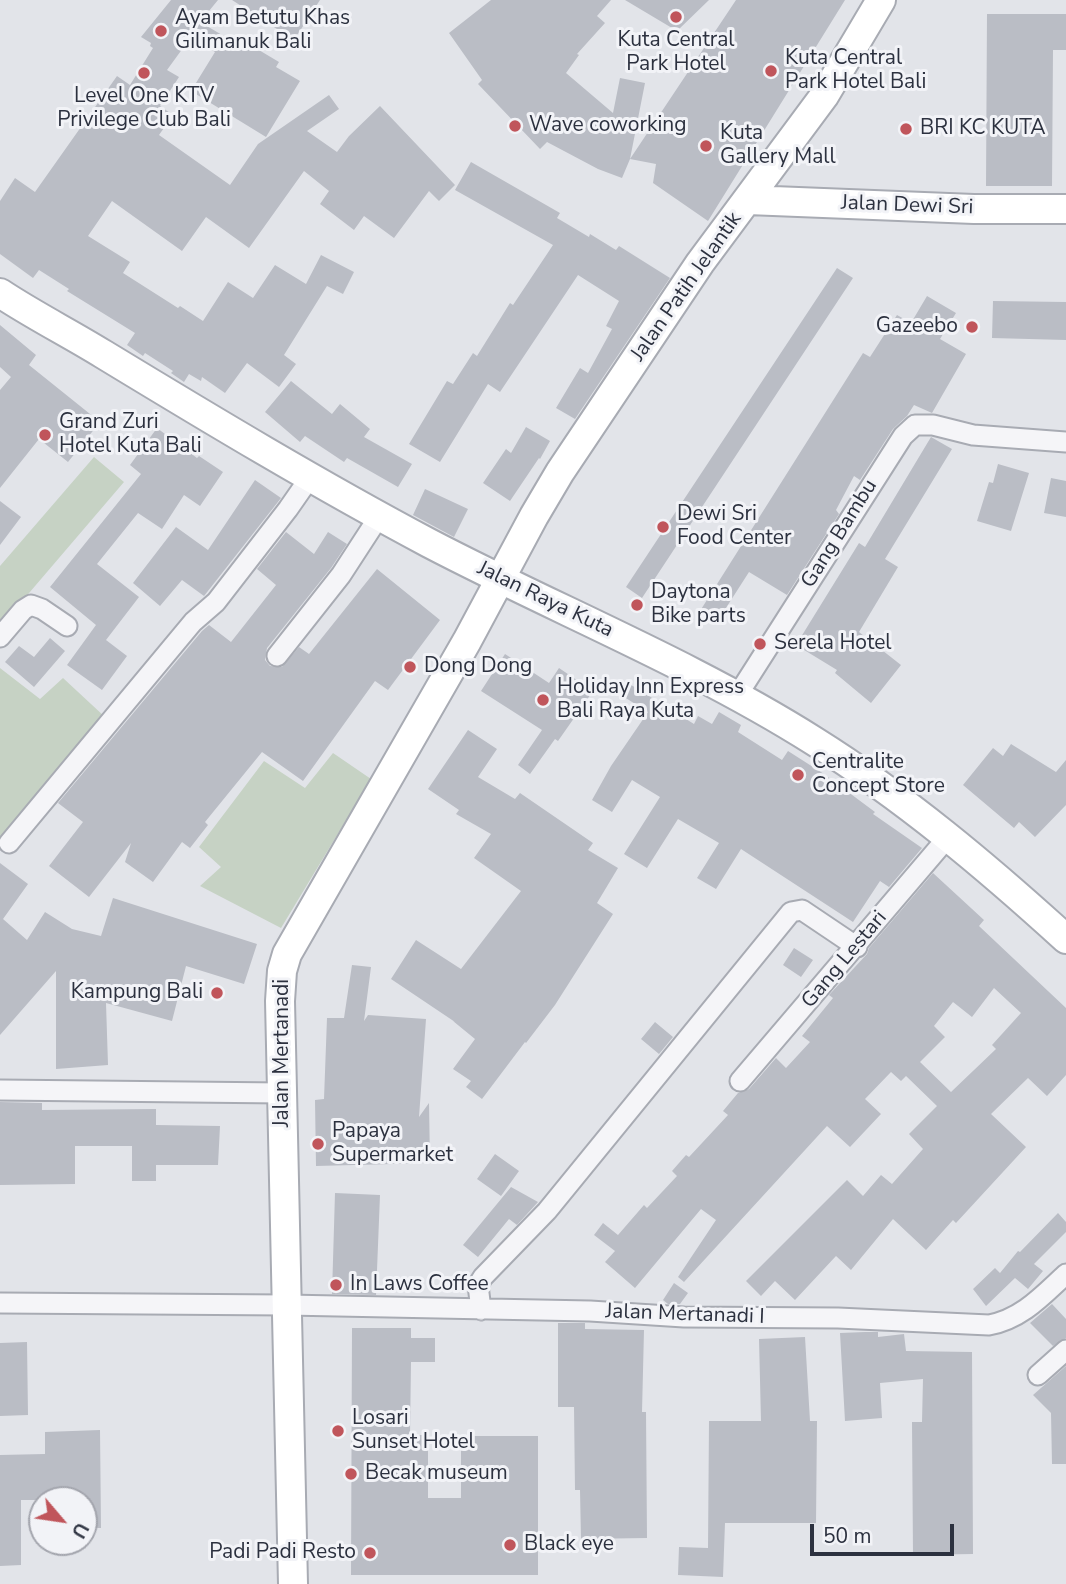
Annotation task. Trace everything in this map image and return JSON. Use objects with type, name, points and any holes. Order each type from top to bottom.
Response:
[{"type":"street","name":"Jalan Patih Jelantik","points":[[500,579],[560,472],[700,263],[770,173],[824,96],[881,0]]},
{"type":"street","points":[[770,173],[770,193],[780,201]]},
{"type":"street","name":"Jalan Dewi Sri","points":[[748,200],[974,209],[1066,209]]},
{"type":"street","name":"Jalan Raya Kuta","points":[[2,298],[380,515],[500,579],[647,649],[817,742],[948,837],[1066,939]]},
{"type":"street","name":"Gang Bambu","points":[[737,696],[903,436],[915,425],[933,425],[973,435],[1066,442]]},
{"type":"street","points":[[9,843],[199,616],[216,602],[281,520],[311,476]]},
{"type":"street","points":[[277,656],[341,575],[380,515]]},
{"type":"street","name":"Jalan Mertanadi","points":[[293,1584],[280,1001],[282,971],[287,954],[500,579]]},
{"type":"street","points":[[0,637],[23,610],[31,606],[42,609],[67,626]]},
{"type":"street","name":"Gang Lestari","points":[[740,1082],[948,837]]},
{"type":"street","points":[[481,1310],[478,1285],[483,1278],[547,1211],[791,912],[802,910],[856,947]]},
{"type":"street","points":[[0,1090],[282,1093]]},
{"type":"street","name":"Jalan Mertanadi I","points":[[0,1303],[590,1311],[684,1317],[838,1318],[989,1325],[1016,1317],[1066,1274]]},
{"type":"street","points":[[1038,1375],[1066,1350]]},
{"type":"green space","points":[[94,457],[124,482],[0,627],[0,566]]},
{"type":"green space","points":[[0,668],[40,699],[63,678],[105,717],[0,839]]},
{"type":"green space","points":[[333,753],[371,779],[281,928],[200,886],[221,867],[199,847],[264,761],[305,788]]},
{"type":"building","points":[[171,0],[218,0],[200,22],[234,42],[237,37],[279,62],[276,67],[300,81],[266,137],[191,91],[215,52],[191,37],[167,70],[179,77],[160,106],[173,115],[159,135],[230,185],[258,144],[329,95],[339,109],[307,131],[337,152],[349,136],[380,106],[455,185],[439,201],[429,191],[394,238],[364,216],[354,230],[320,204],[329,191],[304,171],[249,248],[206,217],[182,251],[112,201],[88,236],[130,262],[123,273],[203,321],[228,282],[253,298],[275,265],[306,284],[321,255],[354,272],[343,294],[327,286],[284,355],[296,364],[279,387],[247,363],[225,393],[202,377],[201,381],[189,374],[184,382],[171,373],[173,371],[127,345],[135,333],[67,291],[69,289],[39,270],[33,278],[0,254],[0,201],[15,178],[35,192],[117,76],[130,85],[153,48],[151,43],[141,37]]},
{"type":"building","points":[[232,0],[320,0],[294,40]]},
{"type":"building","points":[[491,0],[611,0],[597,16],[605,23],[577,54],[579,55],[566,73],[613,113],[620,78],[645,83],[630,159],[622,178],[598,169],[547,142],[540,149],[478,84],[482,80],[449,33]]},
{"type":"building","points":[[625,0],[709,0],[677,31]]},
{"type":"building","name":"Kuta Gallery Mall","points":[[736,0],[845,0],[708,221],[653,183],[656,164],[630,159]]},
{"type":"building","points":[[987,14],[1066,14],[1066,50],[1053,50],[1052,186],[986,186]]},
{"type":"building","points":[[471,162],[560,213],[557,218],[589,237],[590,234],[616,250],[619,246],[670,278],[575,419],[556,408],[580,368],[588,373],[612,329],[606,326],[619,301],[578,275],[500,392],[488,384],[440,462],[409,444],[447,381],[453,384],[473,353],[477,356],[510,303],[513,305],[553,245],[455,190]]},
{"type":"building","points":[[837,268],[853,278],[642,598],[626,587]]},
{"type":"building","points":[[927,296],[956,313],[940,339],[966,354],[932,413],[914,405],[893,429],[860,480],[854,476],[836,510],[839,514],[787,595],[749,572],[717,622],[700,611],[863,353],[870,357],[897,315],[911,323]]},
{"type":"building","points":[[993,301],[1066,302],[1066,340],[992,338]]},
{"type":"building","name":"Grand Zuri Hotel Kuta Bali","points":[[0,325],[36,355],[29,365],[100,422],[68,462],[39,439],[0,488],[0,390],[11,377],[0,367]]},
{"type":"building","points":[[291,381],[332,414],[340,404],[370,429],[364,437],[412,464],[398,487],[347,458],[344,462],[305,436],[300,442],[265,412]]},
{"type":"building","points":[[526,427],[550,441],[510,501],[483,483],[506,449],[511,453]]},
{"type":"building","points":[[157,428],[197,458],[199,456],[223,472],[200,506],[184,495],[162,529],[138,513],[97,564],[139,597],[106,640],[127,656],[102,690],[67,665],[96,625],[50,587],[141,474],[130,465]]},
{"type":"building","points":[[931,437],[952,449],[885,559],[898,567],[859,632],[901,665],[871,703],[835,673],[837,670],[796,645],[859,543],[865,547]]},
{"type":"building","points":[[998,464],[1029,473],[1011,531],[977,521],[989,482],[993,483]]},
{"type":"building","points":[[1051,478],[1066,481],[1066,517],[1044,513]]},
{"type":"building","points":[[255,480],[281,498],[204,596],[182,580],[160,606],[133,583],[176,527],[208,550]]},
{"type":"building","points":[[425,489],[468,509],[454,537],[413,515]]},
{"type":"building","points":[[0,501],[21,517],[0,545]]},
{"type":"building","points":[[286,532],[314,554],[328,532],[347,544],[267,648],[265,660],[270,666],[282,667],[299,647],[309,654],[377,569],[440,620],[388,690],[375,681],[303,781],[262,752],[205,822],[208,825],[190,848],[182,842],[153,882],[125,862],[131,843],[89,897],[49,866],[83,822],[58,803],[202,631],[209,625],[231,642],[276,585],[257,569]]},
{"type":"building","points":[[50,638],[65,651],[34,687],[5,662],[19,646],[34,657]]},
{"type":"building","points":[[505,654],[549,683],[559,668],[593,691],[558,741],[555,739],[530,774],[518,765],[542,730],[481,691]]},
{"type":"building","points":[[628,683],[694,724],[698,716],[712,724],[719,712],[741,725],[738,732],[782,760],[788,751],[824,774],[875,812],[873,814],[922,848],[889,887],[880,881],[853,922],[741,849],[716,889],[697,878],[719,843],[678,819],[647,868],[624,854],[660,797],[632,780],[612,812],[592,800],[611,766],[648,712],[621,695]]},
{"type":"building","points":[[468,730],[497,749],[478,777],[515,799],[520,793],[593,843],[588,850],[618,868],[597,903],[613,914],[555,1005],[482,1099],[466,1087],[471,1081],[453,1069],[475,1039],[453,1021],[455,1022],[391,979],[416,940],[461,969],[521,891],[474,858],[491,834],[456,814],[459,810],[428,789]]},
{"type":"building","points":[[1011,744],[1056,772],[1066,760],[1066,805],[1035,837],[1019,822],[1014,828],[963,785],[993,748],[1003,756]]},
{"type":"building","points":[[0,863],[28,884],[3,919],[27,940],[45,912],[72,929],[101,936],[113,898],[257,944],[244,984],[186,966],[172,1021],[106,1003],[108,1065],[56,1069],[56,971],[0,1035]]},
{"type":"building","points":[[933,873],[984,920],[979,926],[1066,1008],[1066,1075],[1047,1096],[1028,1078],[991,1114],[1026,1147],[956,1223],[953,1220],[926,1250],[893,1219],[851,1270],[836,1256],[795,1300],[775,1281],[761,1296],[746,1281],[847,1180],[863,1196],[881,1175],[892,1184],[923,1149],[909,1134],[937,1106],[906,1076],[901,1081],[891,1072],[865,1099],[881,1114],[850,1147],[827,1126],[684,1282],[678,1277],[716,1220],[701,1209],[635,1288],[605,1262],[615,1251],[594,1235],[603,1223],[618,1235],[644,1205],[647,1208],[677,1176],[672,1171],[686,1155],[689,1157],[728,1115],[723,1111],[738,1093],[749,1089],[776,1058],[786,1068],[810,1042],[802,1036],[833,998],[829,995],[867,954],[869,948]],"holes":[[[994,988],[1021,1013],[992,1045],[996,1049],[951,1092],[920,1062],[945,1037],[934,1026],[953,1002],[972,1017]]]},
{"type":"building","points":[[794,948],[813,960],[801,977],[783,965]]},
{"type":"building","points":[[352,965],[371,967],[364,1021],[368,1015],[426,1019],[419,1117],[429,1103],[430,1163],[316,1166],[315,1100],[324,1099],[327,1018],[344,1018]]},
{"type":"building","points":[[655,1022],[673,1037],[659,1054],[641,1039]]},
{"type":"building","points":[[0,1102],[42,1103],[42,1110],[156,1109],[156,1125],[220,1126],[218,1165],[156,1165],[156,1181],[132,1181],[132,1146],[75,1146],[75,1184],[0,1185]]},
{"type":"building","points":[[495,1154],[519,1171],[501,1196],[477,1179]]},
{"type":"building","points":[[511,1187],[538,1202],[517,1225],[509,1219],[478,1257],[463,1245]]},
{"type":"building","points":[[335,1193],[380,1195],[376,1295],[332,1294]]},
{"type":"building","points":[[1058,1213],[1066,1222],[1066,1232],[1034,1264],[1043,1271],[1028,1289],[1015,1278],[986,1306],[973,1289],[995,1268],[1000,1273],[1018,1251],[1020,1252]]},
{"type":"building","points":[[674,1283],[688,1293],[680,1304],[668,1304],[663,1300]]},
{"type":"building","points":[[1052,1304],[1066,1319],[1066,1338],[1053,1346],[1030,1323]]},
{"type":"building","points":[[558,1323],[585,1323],[585,1329],[644,1330],[642,1412],[646,1412],[647,1538],[581,1539],[580,1490],[575,1490],[574,1407],[558,1407]]},
{"type":"building","points":[[352,1328],[411,1328],[411,1338],[435,1338],[435,1362],[411,1362],[410,1435],[428,1435],[428,1498],[461,1498],[461,1436],[538,1436],[538,1575],[351,1575]]},
{"type":"building","points":[[878,1332],[878,1337],[904,1334],[906,1351],[972,1352],[973,1554],[913,1555],[912,1422],[922,1422],[923,1379],[880,1383],[882,1418],[845,1421],[840,1333]]},
{"type":"building","points":[[805,1337],[810,1421],[817,1421],[816,1523],[725,1523],[723,1577],[678,1575],[679,1547],[708,1548],[709,1421],[761,1421],[759,1339]]},
{"type":"building","points":[[27,1342],[28,1415],[0,1416],[0,1343]]},
{"type":"building","points":[[1066,1366],[1066,1464],[1052,1464],[1051,1413],[1033,1395]]},
{"type":"building","points":[[100,1430],[101,1528],[98,1528],[98,1486],[28,1486],[28,1500],[21,1500],[21,1565],[0,1566],[0,1455],[45,1454],[45,1432]]},
{"type":"place","name":"Kuta Central Park Hotel","points":[[676,17]]},
{"type":"place","name":"Ayam Betutu Khas Gilimanuk Bali","points":[[161,31]]},
{"type":"place","name":"Kuta Central Park Hotel Bali","points":[[771,71]]},
{"type":"place","name":"Level One KTV Privilege Club Bali","points":[[144,73]]},
{"type":"place","name":"Wave coworking","points":[[515,126]]},
{"type":"place","name":"BRI KC KUTA","points":[[906,129]]},
{"type":"place","name":"Kuta Gallery Mall","points":[[706,146]]},
{"type":"place","name":"Gazeebo","points":[[972,327]]},
{"type":"place","name":"Grand Zuri Hotel Kuta Bali","points":[[45,435]]},
{"type":"place","name":"Dewi Sri Food Center","points":[[663,527]]},
{"type":"place","name":"Daytona Bike parts","points":[[637,605]]},
{"type":"place","name":"Serela Hotel","points":[[760,644]]},
{"type":"place","name":"Dong Dong","points":[[410,667]]},
{"type":"place","name":"Holiday Inn Express Bali Raya Kuta","points":[[543,700]]},
{"type":"place","name":"Centralite Concept Store","points":[[798,775]]},
{"type":"place","name":"Kampung Bali","points":[[217,993]]},
{"type":"place","name":"Papaya Supermarket","points":[[318,1144]]},
{"type":"place","name":"In Laws Coffee","points":[[336,1285]]},
{"type":"place","name":"Losari Sunset Hotel","points":[[338,1431]]},
{"type":"place","name":"Becak museum","points":[[351,1474]]},
{"type":"place","name":"Black eye","points":[[510,1545]]},
{"type":"place","name":"Padi Padi Resto","points":[[370,1553]]}]
